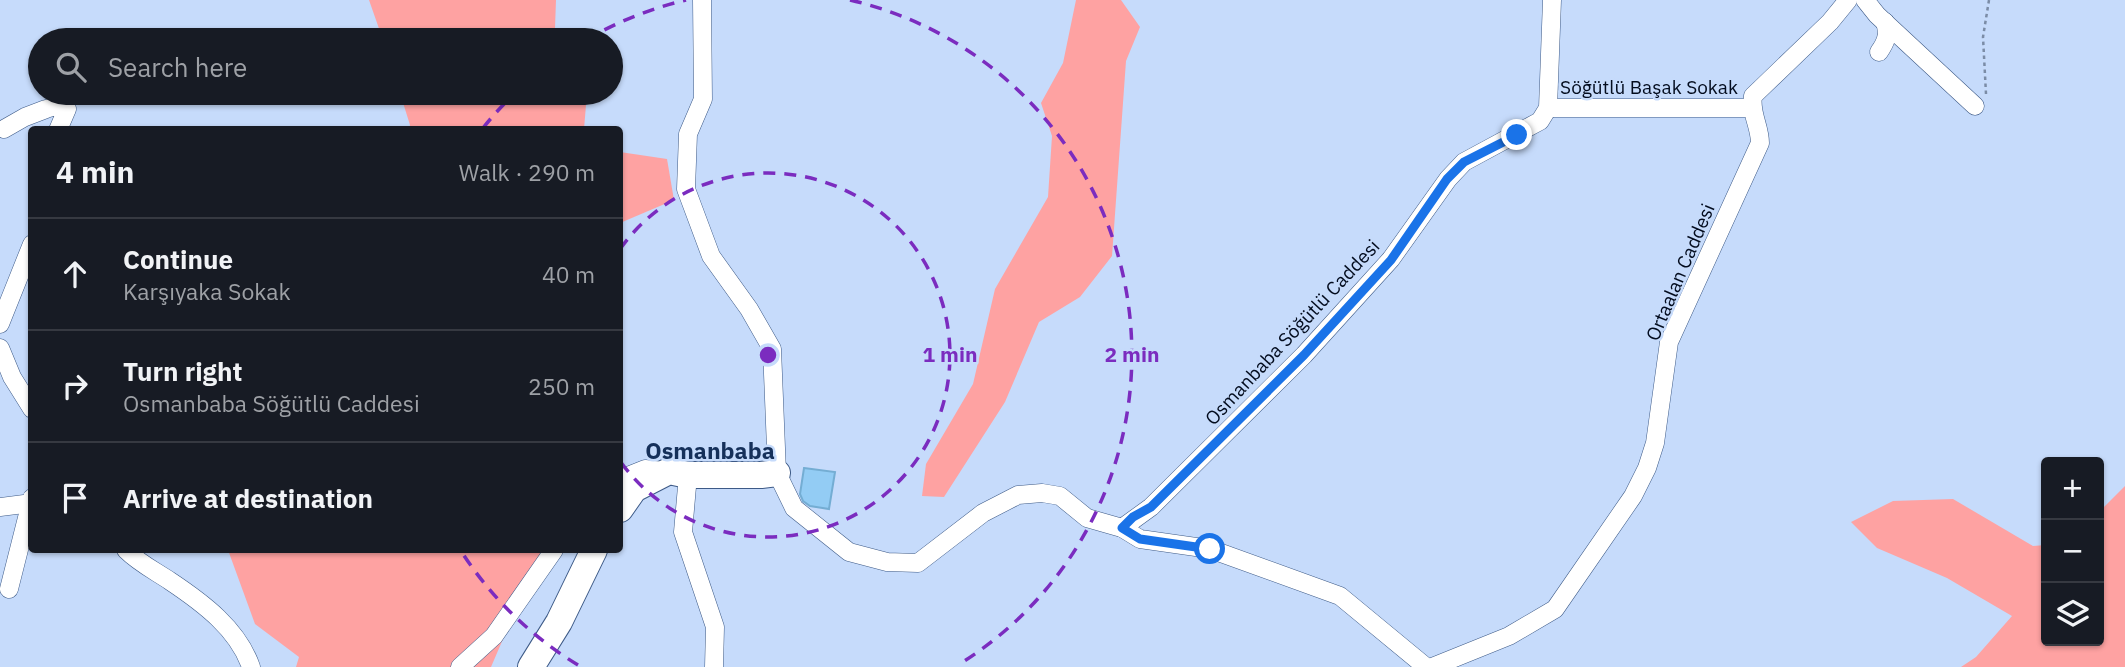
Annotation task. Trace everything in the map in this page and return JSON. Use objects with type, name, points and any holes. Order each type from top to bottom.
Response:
[{"type":"street","points":[[702,0],[703,99],[688,134],[686,189],[711,256],[749,309],[772,349],[777,473],[794,508],[849,552],[887,562],[918,563],[983,513],[1018,495],[1042,493],[1060,496],[1087,518],[1122,528],[1140,539],[1210,549],[1340,596],[1426,667]]},
{"type":"street","points":[[1548,108],[1552,0]]},
{"type":"street","points":[[1751,108],[1753,96],[1830,22],[1848,0]]},
{"type":"street","points":[[1866,0],[1885,22],[1975,106]]},
{"type":"street","points":[[1879,52],[1888,32],[1885,22]]},
{"type":"street","points":[[4,129],[24,117],[56,106],[67,109],[60,126]]},
{"type":"street","name":"Söğütlü Başak Sokak","points":[[1548,108],[1751,108]]},
{"type":"street","name":"Osmanbaba Söğütlü Caddesi","points":[[1122,528],[1133,517],[1151,507],[1304,355],[1391,260],[1447,179],[1464,162],[1540,121],[1548,108]]},
{"type":"street","name":"Ortaalan Caddesi","points":[[1432,667],[1509,636],[1555,609],[1633,496],[1647,468],[1655,443],[1669,342],[1760,143],[1760,131],[1751,108]]},
{"type":"street","points":[[0,324],[28,254]]},
{"type":"street","points":[[0,348],[12,377],[28,403]]},
{"type":"street","points":[[623,478],[645,469],[678,473],[777,473]]},
{"type":"street","points":[[623,505],[634,489],[678,473]]},
{"type":"street","points":[[678,473],[683,531],[715,627],[714,667]]},
{"type":"street","points":[[0,508],[28,502]]},
{"type":"street","points":[[9,589],[28,513]]},
{"type":"street","points":[[130,553],[214,614],[242,645],[251,667]]},
{"type":"street","points":[[460,667],[494,635],[552,553]]},
{"type":"street","points":[[531,667],[559,622],[593,553]]},
{"type":"path","points":[[1975,106],[1985,104],[1983,37],[1989,0]]},
{"type":"shaded area","points":[[369,0],[556,0],[555,28],[379,28]]},
{"type":"shaded area","points":[[1076,0],[1121,0],[1140,27],[1126,61],[1112,256],[1080,297],[1039,322],[1005,402],[944,497],[922,496],[926,464],[973,384],[995,289],[1048,197],[1052,136],[1041,103],[1063,63]]},
{"type":"shaded area","points":[[404,105],[586,105],[584,126],[410,125]]},
{"type":"shaded area","points":[[623,152],[667,159],[674,200],[623,222]]},
{"type":"shaded area","points":[[2125,486],[2125,667],[1961,667],[1976,657],[2012,616],[1947,578],[1877,548],[1851,522],[1893,501],[1953,499],[2033,546],[2041,545],[2041,646],[2104,646],[2104,507]]},
{"type":"shaded area","points":[[229,553],[544,553],[525,588],[491,667],[296,667],[299,657],[255,624]]},
{"type":"building","points":[[804,468],[835,472],[829,509],[810,506],[803,501],[800,494]]},
{"type":"district","name":"Osmanbaba","points":[[710,450]]},
{"type":"route","points":[[1210,549],[1140,539],[1122,528],[1133,517],[1151,507],[1304,355],[1391,260],[1447,179],[1464,162],[1517,135]]}]
